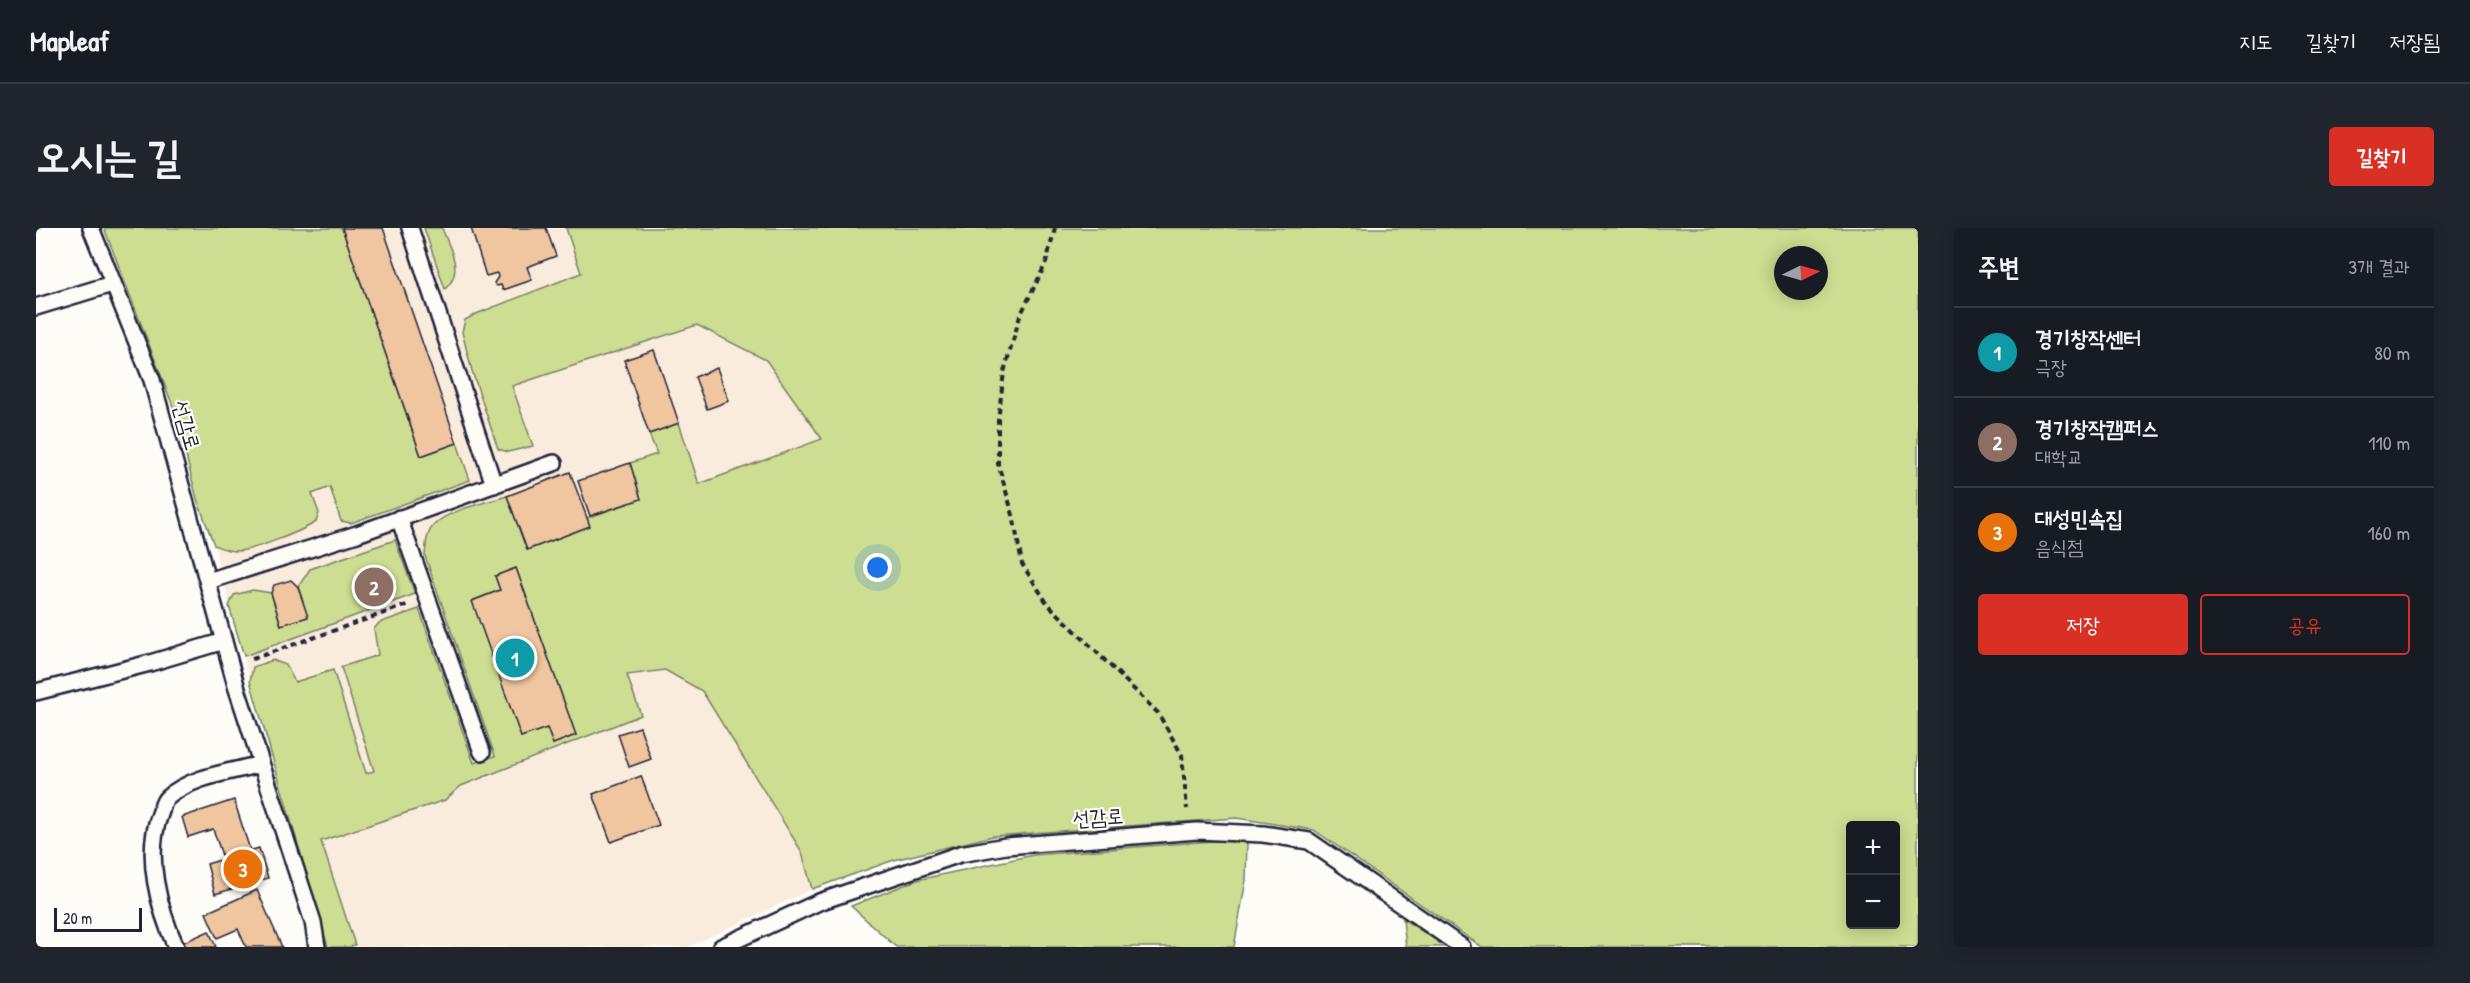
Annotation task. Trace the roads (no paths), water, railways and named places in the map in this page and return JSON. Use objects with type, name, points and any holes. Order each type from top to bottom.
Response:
[{"type":"lane","name":"선감로","points":[[91,228],[153,381],[224,641],[261,764],[313,922],[317,947]]},
{"type":"lane","points":[[410,228],[494,485]]},
{"type":"lane","points":[[36,307],[112,284]]},
{"type":"lane","points":[[208,582],[399,518],[554,462]]},
{"type":"lane","points":[[399,518],[482,752]]},
{"type":"lane","points":[[36,692],[140,666],[224,641]]},
{"type":"lane","points":[[177,947],[166,924],[154,868],[154,829],[165,799],[188,784],[261,764]]},
{"type":"lane","name":"선감로","points":[[721,947],[819,902],[960,854],[1006,846],[1197,831],[1263,834],[1309,841],[1462,947]]},
{"type":"place","name":"경기창작캠퍼스","points":[[374,587]]},
{"type":"place","name":"경기창작센터","points":[[515,658]]},
{"type":"place","name":"대성민속집","points":[[243,869]]}]
